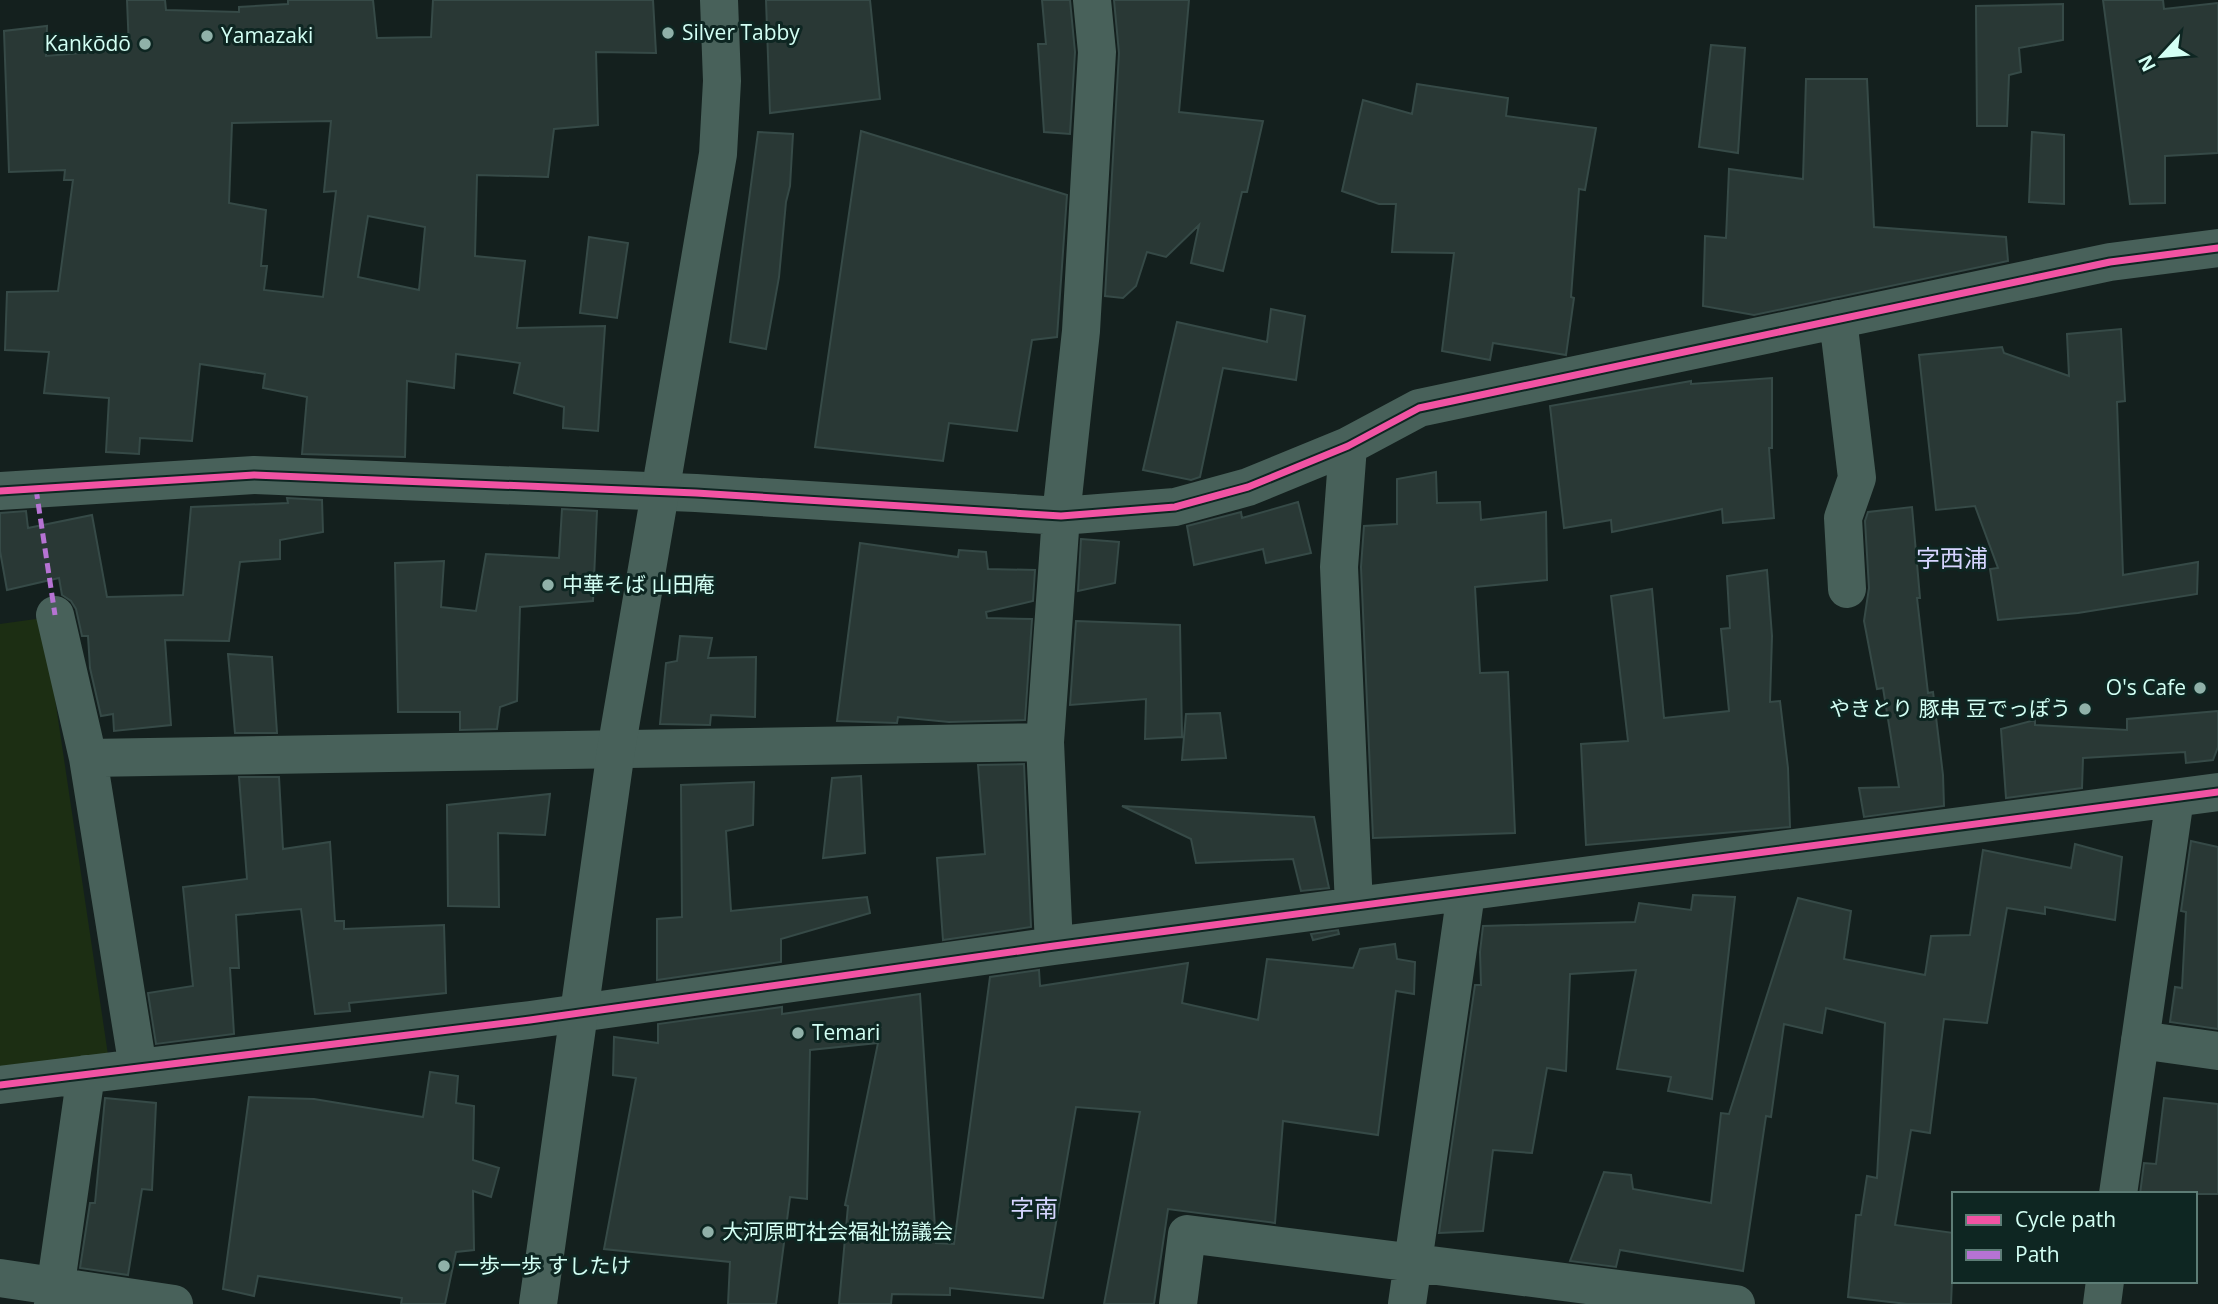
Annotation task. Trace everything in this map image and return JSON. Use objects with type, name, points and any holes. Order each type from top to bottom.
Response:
[{"type":"street","points":[[538,1304],[616,750],[718,154],[722,82],[719,0]]},
{"type":"street","points":[[1055,946],[1045,742],[1061,516],[1081,331],[1097,52],[1092,0]]},
{"type":"street","points":[[0,491],[254,475],[661,492],[1061,516],[1175,507],[1248,487],[1348,446],[1419,408],[2110,262],[2218,248]]},
{"type":"street","points":[[1838,319],[1857,478],[1843,519],[1847,589]]},
{"type":"street","points":[[1348,446],[1339,567],[1353,906]]},
{"type":"street","points":[[55,615],[88,758],[138,1068]]},
{"type":"street","points":[[88,758],[1045,742]]},
{"type":"street","points":[[0,1085],[577,1013],[1055,946],[2218,792]]},
{"type":"street","points":[[2118,1192],[2175,798]]},
{"type":"street","points":[[1407,1304],[1466,893]]},
{"type":"street","points":[[2140,1040],[2218,1051]]},
{"type":"street","points":[[55,1295],[86,1074]]},
{"type":"street","points":[[1178,1304],[1187,1234],[1736,1304]]},
{"type":"street","points":[[0,1278],[55,1295],[174,1304]]},
{"type":"street","points":[[2102,1304],[2105,1283]]},
{"type":"green space","points":[[43,618],[108,1055],[0,1068],[0,624]]},
{"type":"building","points":[[127,0],[165,0],[166,10],[239,12],[239,7],[288,4],[288,0],[373,0],[377,38],[431,37],[433,0],[653,0],[656,53],[596,52],[598,125],[554,129],[548,177],[477,175],[475,256],[525,261],[517,328],[605,326],[598,431],[563,428],[564,407],[514,393],[520,363],[456,354],[454,388],[407,381],[405,457],[302,454],[307,397],[263,388],[265,374],[200,364],[192,441],[140,438],[139,454],[106,452],[109,398],[44,393],[49,352],[5,350],[7,292],[58,291],[73,180],[64,180],[65,170],[9,172],[4,31],[47,26],[46,56],[129,49]],"holes":[[[331,121],[324,192],[336,191],[323,297],[264,290],[267,266],[261,266],[266,210],[229,203],[232,123]],[[368,216],[425,227],[419,290],[358,277]]]},
{"type":"building","points":[[766,0],[870,0],[880,99],[770,113]]},
{"type":"building","points":[[1042,0],[1070,0],[1075,52],[1070,134],[1044,132],[1038,44],[1046,44]]},
{"type":"building","points":[[1114,0],[1189,0],[1179,112],[1263,121],[1247,192],[1242,192],[1223,271],[1191,263],[1199,225],[1166,257],[1147,252],[1136,286],[1123,298],[1105,296],[1119,53]]},
{"type":"building","points":[[2103,0],[2163,0],[2164,9],[2218,3],[2218,153],[2165,156],[2165,203],[2130,204]]},
{"type":"building","points":[[2063,4],[2063,40],[2019,48],[2021,72],[2009,75],[2007,126],[1977,126],[1976,6]]},
{"type":"building","points":[[1711,45],[1745,48],[1738,153],[1699,147]]},
{"type":"building","points":[[1806,79],[1867,79],[1874,227],[2006,237],[2008,261],[1754,315],[1703,306],[1705,236],[1726,238],[1729,169],[1803,179]]},
{"type":"building","points":[[1417,84],[1508,98],[1506,116],[1596,128],[1585,190],[1579,189],[1571,297],[1574,298],[1566,355],[1493,343],[1490,360],[1442,351],[1454,253],[1392,252],[1396,204],[1379,204],[1342,191],[1363,100],[1412,114]]},
{"type":"building","points":[[861,131],[1067,195],[1057,337],[1032,340],[1017,431],[949,423],[943,461],[815,447]]},
{"type":"building","points":[[758,132],[793,134],[779,277],[766,349],[730,342]]},
{"type":"building","points":[[2032,132],[2064,135],[2064,204],[2029,202]]},
{"type":"building","points":[[589,237],[628,243],[617,318],[580,313]]},
{"type":"building","points":[[1271,309],[1305,316],[1296,380],[1223,368],[1200,477],[1191,480],[1143,470],[1177,322],[1267,342]]},
{"type":"building","points":[[2121,329],[2125,401],[2117,402],[2123,575],[2198,562],[2197,594],[2078,613],[1998,620],[1990,569],[1998,568],[1975,506],[1936,510],[1919,355],[2002,347],[2004,353],[2069,376],[2067,334]]},
{"type":"building","points":[[1772,378],[1772,448],[1769,448],[1774,518],[1723,523],[1722,509],[1612,532],[1611,520],[1564,528],[1550,406],[1691,381],[1691,384]]},
{"type":"building","points":[[1436,472],[1437,503],[1480,502],[1481,520],[1546,512],[1547,580],[1475,587],[1480,673],[1508,672],[1515,833],[1373,838],[1361,567],[1364,526],[1397,524],[1397,479]]},
{"type":"building","points":[[287,498],[322,500],[323,532],[280,540],[280,559],[240,562],[229,641],[165,640],[171,725],[114,731],[113,714],[101,716],[90,668],[88,636],[82,636],[76,609],[71,601],[62,595],[59,578],[7,590],[0,551],[0,513],[26,511],[28,528],[92,515],[107,597],[183,595],[191,507],[288,503]]},
{"type":"building","points":[[1298,502],[1311,553],[1266,563],[1263,549],[1194,565],[1187,526],[1241,512],[1242,518]]},
{"type":"building","points":[[1912,507],[1920,598],[1917,598],[1928,693],[1933,692],[1944,806],[1864,817],[1859,788],[1899,787],[1883,688],[1877,689],[1864,621],[1869,588],[1865,521],[1868,512]]},
{"type":"building","points":[[562,509],[597,511],[593,601],[520,607],[517,701],[500,707],[497,729],[460,730],[460,712],[398,712],[395,563],[444,561],[441,607],[476,611],[486,554],[559,558]]},
{"type":"building","points":[[1081,539],[1119,542],[1115,583],[1078,591]]},
{"type":"building","points":[[860,543],[958,557],[959,550],[986,552],[988,569],[1035,570],[1033,601],[986,612],[987,618],[1032,619],[1025,720],[949,722],[898,717],[897,723],[837,721]]},
{"type":"building","points":[[1767,570],[1772,636],[1770,702],[1780,701],[1788,768],[1790,827],[1586,845],[1581,744],[1628,741],[1611,596],[1652,589],[1664,718],[1729,711],[1721,629],[1730,628],[1727,576]]},
{"type":"building","points":[[1076,621],[1180,625],[1182,737],[1145,739],[1146,699],[1070,705]]},
{"type":"building","points":[[680,636],[712,638],[708,658],[756,657],[755,717],[711,715],[710,725],[660,724],[666,663],[677,661]]},
{"type":"building","points":[[228,654],[272,657],[277,733],[235,733]]},
{"type":"building","points":[[2218,711],[2218,747],[2213,760],[2186,763],[2185,752],[2083,758],[2082,788],[2006,798],[2001,729],[2035,720],[2035,725],[2127,730],[2127,719]]},
{"type":"building","points":[[1220,713],[1226,758],[1182,760],[1186,714]]},
{"type":"building","points":[[1024,764],[1031,927],[943,940],[937,858],[985,854],[978,765]]},
{"type":"building","points":[[861,776],[865,853],[823,858],[832,778]]},
{"type":"building","points":[[239,777],[279,777],[283,849],[330,842],[335,921],[344,921],[344,929],[444,925],[446,993],[349,1003],[350,1011],[315,1014],[301,909],[236,915],[239,968],[230,968],[234,1034],[156,1044],[148,993],[193,986],[183,887],[247,879]]},
{"type":"building","points":[[754,782],[753,825],[726,831],[731,911],[867,897],[870,913],[781,939],[781,962],[657,980],[657,919],[682,917],[681,785]]},
{"type":"building","points":[[550,794],[545,835],[498,833],[499,907],[448,906],[447,805]]},
{"type":"building","points":[[1122,806],[1314,817],[1329,888],[1301,891],[1293,859],[1196,863],[1191,839]]},
{"type":"building","points":[[2191,841],[2218,847],[2218,1029],[2170,1022],[2175,987],[2182,988],[2186,912],[2181,911]]},
{"type":"building","points":[[2075,844],[2122,857],[2115,920],[2045,907],[2045,914],[2007,908],[1987,1023],[1944,1019],[1930,1133],[1911,1130],[1895,1225],[1952,1233],[1951,1304],[1907,1304],[1848,1297],[1856,1215],[1861,1215],[1867,1176],[1877,1178],[1885,1023],[1826,1008],[1822,1033],[1784,1024],[1771,1117],[1766,1116],[1743,1271],[1620,1250],[1616,1267],[1570,1261],[1604,1172],[1631,1175],[1633,1189],[1711,1203],[1721,1113],[1729,1114],[1798,898],[1851,911],[1844,959],[1925,975],[1931,936],[1970,935],[1983,850],[2071,868]]},
{"type":"building","points":[[1693,895],[1735,897],[1712,1099],[1668,1091],[1671,1077],[1617,1069],[1636,970],[1570,974],[1566,1071],[1547,1068],[1532,1153],[1493,1150],[1483,1231],[1439,1233],[1475,985],[1481,985],[1480,952],[1483,926],[1635,922],[1639,903],[1691,910]]},
{"type":"building","points":[[1338,930],[1339,934],[1313,940],[1311,934]]},
{"type":"building","points":[[1395,944],[1397,959],[1415,962],[1414,994],[1396,991],[1378,1135],[1283,1121],[1275,1223],[1168,1209],[1154,1304],[1104,1304],[1140,1112],[1076,1107],[1043,1298],[950,1288],[950,1295],[892,1294],[891,1304],[839,1304],[848,1206],[845,1205],[878,1043],[810,1050],[807,1199],[790,1197],[776,1304],[728,1304],[730,1262],[604,1249],[636,1078],[613,1075],[614,1037],[658,1043],[658,1024],[782,1007],[782,1014],[920,994],[936,1243],[954,1244],[990,977],[1039,970],[1040,986],[1188,963],[1182,1003],[1258,1020],[1267,959],[1353,968],[1360,949]]},
{"type":"building","points":[[430,1072],[458,1076],[456,1103],[474,1106],[473,1160],[499,1168],[491,1197],[473,1191],[474,1250],[456,1252],[445,1304],[401,1304],[402,1298],[258,1276],[254,1296],[223,1289],[249,1097],[314,1099],[423,1117]]},
{"type":"building","points":[[105,1098],[156,1103],[152,1190],[142,1189],[128,1275],[80,1268],[90,1203],[95,1203]]},
{"type":"building","points":[[2164,1098],[2218,1104],[2218,1194],[2140,1192],[2144,1163],[2156,1164]]},
{"type":"marked path","points":[[36,489],[55,615]]},
{"type":"cycle path","points":[[0,491],[254,475],[696,493],[1061,516],[1175,507],[1248,487],[1348,446],[1419,408],[2110,262],[2218,248]]},
{"type":"cycle path","points":[[0,1085],[530,1020],[1054,946],[2218,792]]},
{"type":"place","name":"Silver Tabby","points":[[668,33]]},
{"type":"place","name":"Yamazaki","points":[[207,36]]},
{"type":"place","name":"Kankōdō","points":[[145,44]]},
{"type":"place","name":"中華そば 山田庵","points":[[548,585]]},
{"type":"place","name":"O's Cafe","points":[[2200,688]]},
{"type":"place","name":"やきとり 豚串 豆でっぽう","points":[[2085,709]]},
{"type":"place","name":"Temari","points":[[798,1033]]},
{"type":"place","name":"大河原町社会福祉協議会","points":[[708,1232]]},
{"type":"place","name":"一歩一歩 すしたけ","points":[[444,1266]]},
{"type":"district","name":"字西浦","points":[[1952,559]]},
{"type":"district","name":"字南","points":[[1034,1209]]}]
